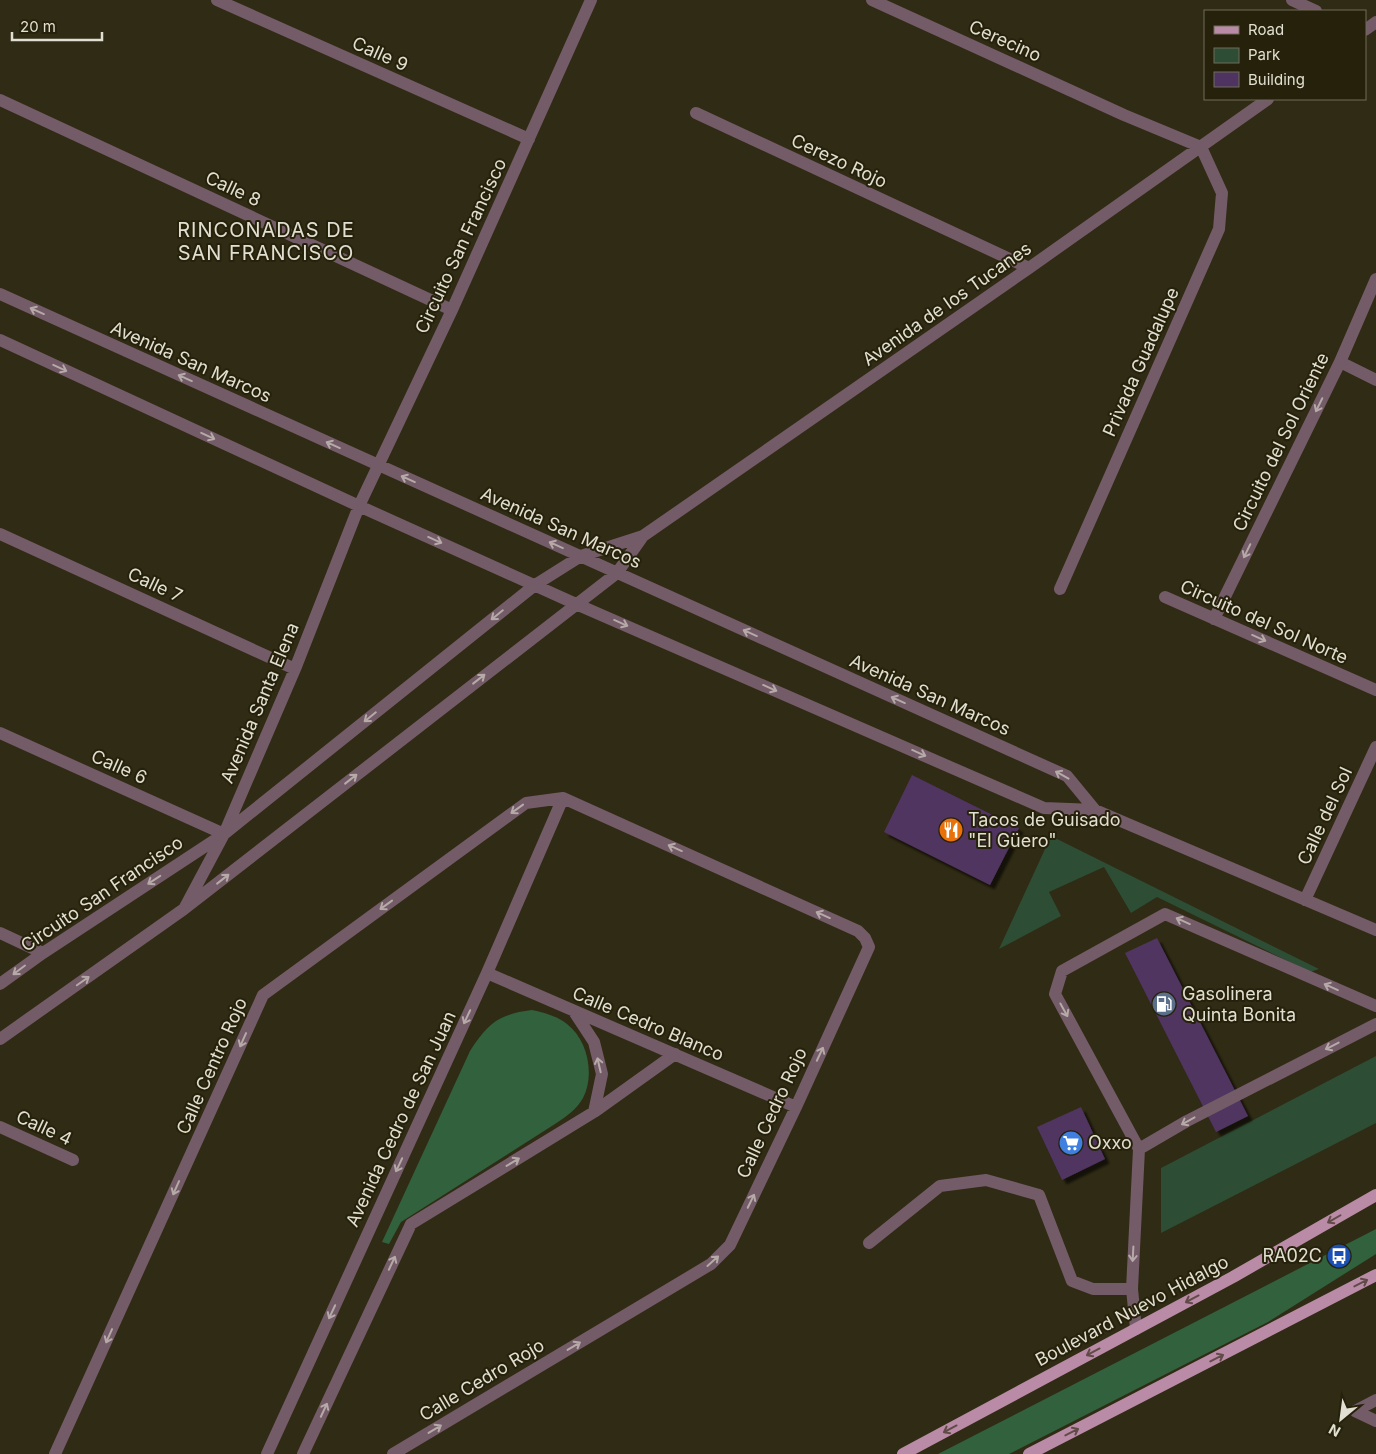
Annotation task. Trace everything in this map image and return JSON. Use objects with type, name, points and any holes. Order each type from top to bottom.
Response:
[{"type":"main road","name":"Boulevard Nuevo Hidalgo","points":[[903,1454],[1233,1277],[1376,1195]]},
{"type":"main road","points":[[1029,1454],[1376,1275]]},
{"type":"street","name":"Calle 9","points":[[217,0],[529,139]]},
{"type":"street","name":"Circuito San Francisco","points":[[359,506],[452,310],[592,0]]},
{"type":"street","name":"Cerecino","points":[[872,0],[1201,147]]},
{"type":"street","points":[[1292,0],[1314,10]]},
{"type":"street","name":"Calle 8","points":[[0,100],[452,310]]},
{"type":"street","name":"Avenida de los Tucanes","points":[[535,585],[582,556],[643,536],[1030,268],[1267,100]]},
{"type":"street","name":"Cerezo Rojo","points":[[696,113],[1030,268]]},
{"type":"street","name":"Privada Guadalupe","points":[[1060,589],[1219,230],[1222,193],[1201,147]]},
{"type":"street","name":"Circuito del Sol Oriente","points":[[1214,619],[1340,362],[1376,279]]},
{"type":"street","name":"Avenida San Marcos","points":[[0,294],[1067,776],[1095,810]]},
{"type":"street","name":"Avenida San Marcos","points":[[0,340],[576,604],[1044,808],[1095,810],[1376,930]]},
{"type":"street","points":[[1340,362],[1376,380]]},
{"type":"street","name":"Avenida Santa Elena","points":[[184,909],[224,834],[295,668],[359,506]]},
{"type":"street","name":"Calle 7","points":[[0,534],[295,668]]},
{"type":"street","name":"Avenida de los Tucanes","points":[[184,909],[617,572],[643,536]]},
{"type":"street","name":"Circuito San Francisco","points":[[0,984],[43,952],[224,834],[535,585]]},
{"type":"street","name":"Circuito del Sol Norte","points":[[1165,597],[1376,690]]},
{"type":"street","name":"Calle 6","points":[[0,732],[224,834]]},
{"type":"street","name":"Calle del Sol","points":[[1305,900],[1376,747]]},
{"type":"street","name":"Avenida Cedro de San Juan","points":[[267,1454],[487,973],[563,798]]},
{"type":"street","name":"Calle Cedro Rojo","points":[[393,1454],[710,1264],[730,1245],[869,947],[865,938],[858,931],[563,798]]},
{"type":"street","name":"Calle Centro Rojo","points":[[56,1454],[263,995],[526,803],[563,798]]},
{"type":"street","points":[[0,1039],[184,909]]},
{"type":"street","points":[[1136,1329],[1132,1289],[1138,1148],[1055,994],[1062,971],[1165,914],[1376,1006]]},
{"type":"street","points":[[0,933],[43,952]]},
{"type":"street","name":"Calle Cedro Blanco","points":[[487,973],[796,1106]]},
{"type":"street","points":[[573,1010],[594,1042],[602,1074],[594,1112]]},
{"type":"street","points":[[1138,1148],[1230,1098],[1376,1024]]},
{"type":"street","points":[[303,1454],[411,1224],[594,1112],[675,1054]]},
{"type":"street","name":"Calle 4","points":[[0,1127],[73,1160]]},
{"type":"street","points":[[869,1243],[940,1186],[986,1180],[1039,1195],[1072,1281],[1094,1289],[1132,1289]]},
{"type":"street","points":[[1376,1400],[1355,1411],[1376,1421]]},
{"type":"green space","points":[[1051,836],[1319,969],[1310,972],[1157,897],[1131,913],[1104,867],[1049,892],[1061,916],[999,949]]},
{"type":"green space","points":[[532,1010],[551,1015],[563,1021],[580,1039],[589,1069],[587,1089],[581,1102],[571,1113],[559,1121],[401,1222],[389,1244],[382,1242],[470,1051],[483,1033],[495,1022],[511,1014]]},
{"type":"green space","points":[[1376,1056],[1376,1123],[1161,1233],[1161,1168]]},
{"type":"green space","points":[[1376,1229],[1376,1254],[1268,1322],[1009,1454],[938,1454]]},
{"type":"building","name":"Tacos de Guisado \"El Güero\"","points":[[912,775],[1019,828],[990,885],[884,832]]},
{"type":"building","points":[[1157,938],[1248,1116],[1216,1132],[1125,953]]},
{"type":"building","name":"Oxxo","points":[[1081,1107],[1105,1159],[1062,1180],[1037,1127]]},
{"type":"place","name":"Tacos de Guisado \"El Güero\"","points":[[951,830]]},
{"type":"place","name":"Gasolinera Quinta Bonita","points":[[1164,1004]]},
{"type":"place","name":"Oxxo","points":[[1071,1143]]},
{"type":"place","name":"RA02C","points":[[1339,1256]]},
{"type":"district","name":"RINCONADAS DE SAN FRANCISCO","points":[[266,242]]}]
